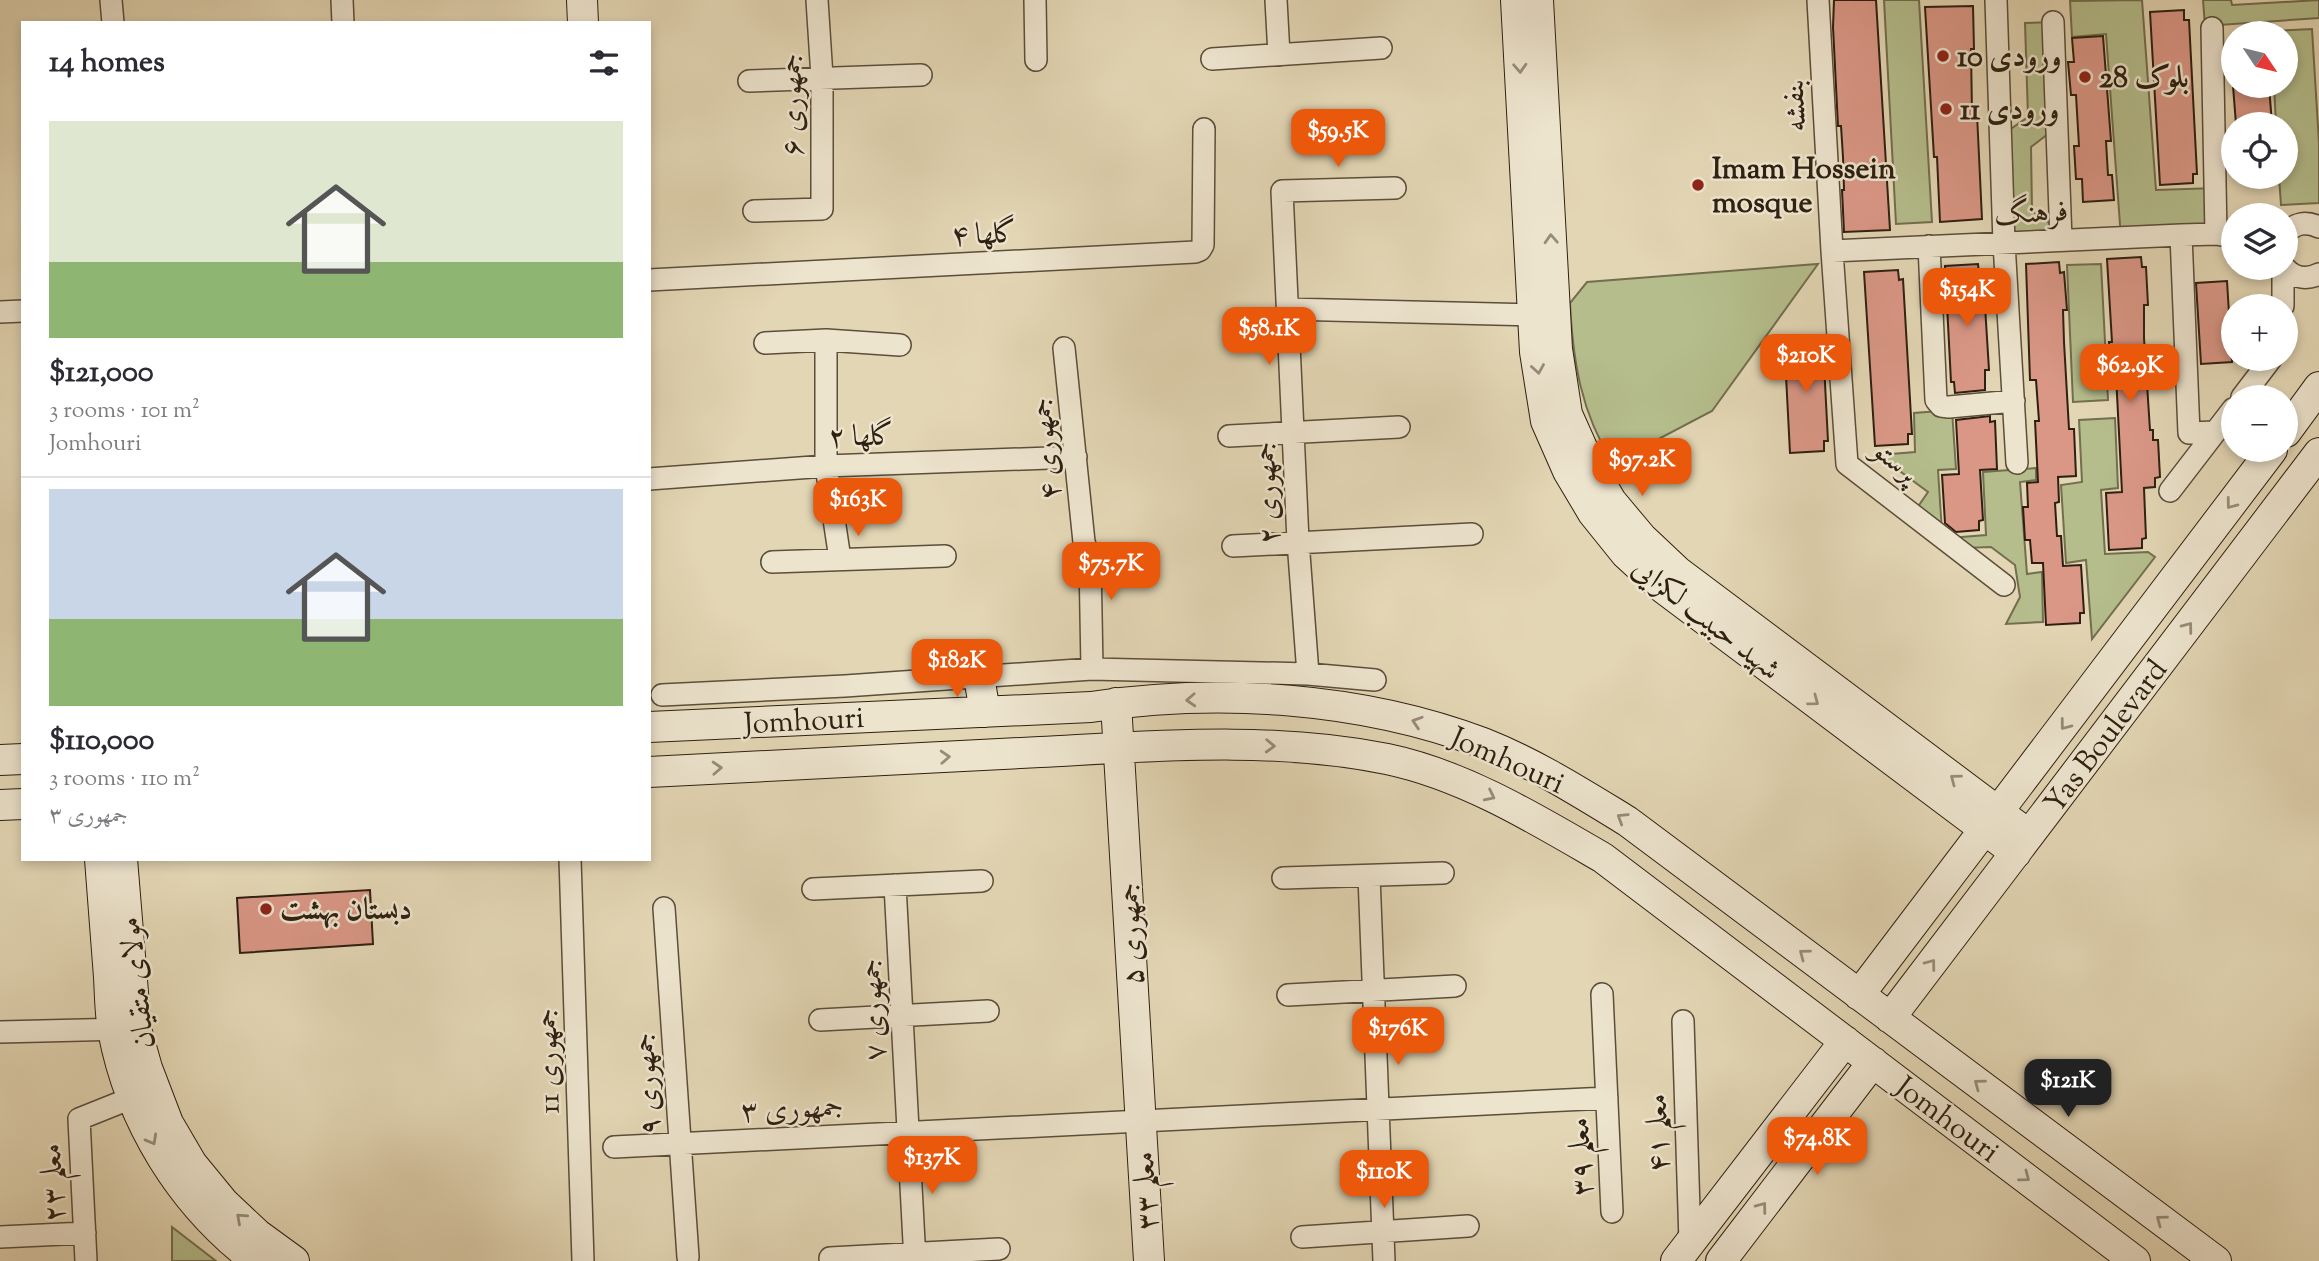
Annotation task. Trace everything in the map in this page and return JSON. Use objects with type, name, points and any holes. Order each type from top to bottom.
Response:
[{"type":"main road","points":[[582,0],[583,21]]},
{"type":"main road","name":"شهید حبیب لکزایی","points":[[1516,0],[1542,275],[1567,414],[1605,491],[1642,538],[1677,571],[1991,821]]},
{"type":"main road","name":"شهید حبیب لکزایی","points":[[1538,0],[1542,275],[1533,315],[1535,352],[1546,421],[1568,471],[1593,513],[1626,554],[1663,588],[2022,844]]},
{"type":"main road","points":[[2298,416],[2319,387]]},
{"type":"main road","name":"Yas Boulevard","points":[[1890,1018],[2319,453]]},
{"type":"main road","name":"Yas Boulevard","points":[[1859,995],[2263,462]]},
{"type":"main road","points":[[979,677],[985,712]]},
{"type":"main road","points":[[2093,688],[2124,711]]},
{"type":"main road","name":"Jomhouri","points":[[651,727],[1091,707],[1203,699],[1311,701],[1401,717],[1484,744],[1558,779],[1628,821],[2216,1261]]},
{"type":"main road","name":"جمهوری ۵","points":[[1116,704],[1141,1121]]},
{"type":"main road","name":"Jomhouri","points":[[651,772],[1203,744],[1314,747],[1390,760],[1467,785],[1536,819],[1602,858],[2135,1261]]},
{"type":"main road","points":[[0,761],[21,759]]},
{"type":"main road","points":[[0,805],[21,804]]},
{"type":"main road","name":"مولای متقیان","points":[[100,861],[134,1097],[148,1132],[174,1177],[207,1218],[256,1261]]},
{"type":"main road","name":"مولای متقیان","points":[[122,861],[125,1029],[147,1069],[168,1123],[192,1164],[223,1203],[257,1234],[294,1261]]},
{"type":"main road","points":[[1683,1252],[1845,1041]]},
{"type":"main road","points":[[1721,1261],[1873,1062]]},
{"type":"main road","name":"معلم ۳۳","points":[[1141,1121],[1150,1261]]},
{"type":"street","points":[[111,0],[113,21]]},
{"type":"street","points":[[342,0],[343,21]]},
{"type":"street","name":"جمهوری ۶","points":[[754,211],[822,209],[822,77],[817,0]]},
{"type":"street","points":[[1035,0],[1037,60]]},
{"type":"street","points":[[1276,0],[1279,55]]},
{"type":"street","name":"بنفشه","points":[[1818,0],[1832,251]]},
{"type":"street","points":[[1996,0],[2004,243],[2017,463]]},
{"type":"street","points":[[2053,22],[2062,240]]},
{"type":"street","points":[[2212,28],[2223,203]]},
{"type":"street","points":[[1212,59],[1381,48]]},
{"type":"street","points":[[749,81],[921,75]]},
{"type":"street","name":"گلها ۴","points":[[651,280],[1195,252],[1203,245],[1204,129]]},
{"type":"street","name":"جمهوری ۲","points":[[1308,674],[1298,541],[1282,191],[1395,188]]},
{"type":"street","points":[[2298,224],[2319,227]]},
{"type":"street","points":[[2182,235],[2189,433],[2215,432]]},
{"type":"street","name":"فرهنگ","points":[[1832,251],[2221,235]]},
{"type":"street","points":[[1929,246],[1936,400],[1941,406],[1949,407],[2014,401]]},
{"type":"street","name":"پرستو","points":[[1832,251],[1847,464],[2004,585]]},
{"type":"street","points":[[1287,309],[1533,315]]},
{"type":"street","points":[[0,312],[21,311]]},
{"type":"street","points":[[826,340],[826,466],[840,559]]},
{"type":"street","points":[[765,343],[826,340],[900,345]]},
{"type":"street","name":"جمهوری ۴","points":[[1064,348],[1084,542],[1090,559],[1092,669]]},
{"type":"street","points":[[2251,385],[2262,371]]},
{"type":"street","points":[[2170,491],[2221,424]]},
{"type":"street","points":[[1229,436],[1399,427]]},
{"type":"street","name":"گلها ۲","points":[[651,480],[826,466],[1076,457]]},
{"type":"street","points":[[1233,546],[1472,534]]},
{"type":"street","points":[[772,562],[945,556]]},
{"type":"street","points":[[662,695],[1092,669],[1308,674],[1375,680]]},
{"type":"street","name":"جمهوری 11","points":[[570,861],[583,1261]]},
{"type":"street","points":[[1283,878],[1443,873]]},
{"type":"street","points":[[1369,876],[1384,1261]]},
{"type":"street","points":[[813,889],[982,881]]},
{"type":"street","name":"جمهوری ۷","points":[[895,885],[914,1257]]},
{"type":"street","name":"جمهوری ۹","points":[[664,908],[688,1256]]},
{"type":"street","points":[[1288,995],[1455,986]]},
{"type":"street","name":"معلم ۳۹","points":[[1602,994],[1612,1212]]},
{"type":"street","points":[[820,1020],[988,1011]]},
{"type":"street","name":"معلم ۴۱","points":[[1683,1021],[1683,1252]]},
{"type":"street","points":[[0,1032],[125,1029]]},
{"type":"street","name":"معلم ۲۳","points":[[86,1261],[79,1119],[134,1097]]},
{"type":"street","name":"جمهوری ۳","points":[[614,1147],[1607,1098]]},
{"type":"street","points":[[1302,1237],[1468,1226]]},
{"type":"street","points":[[0,1237],[85,1233]]},
{"type":"street","points":[[830,1258],[914,1257],[999,1249]]},
{"type":"green space","points":[[1884,0],[1919,0],[1932,222],[1896,224]]},
{"type":"green space","points":[[2142,0],[2156,190],[2216,188],[2216,234],[2121,238],[2106,34],[2072,37],[2070,1]]},
{"type":"green space","points":[[2203,0],[2231,0],[2232,5],[2319,0],[2319,18],[2221,21],[2221,25],[2205,26]]},
{"type":"green space","points":[[2053,22],[2057,127],[2031,147],[2032,211],[2061,231],[2004,243],[2002,135],[2028,117],[2025,23]]},
{"type":"green space","points":[[2312,29],[2319,143],[2319,203],[2281,203],[2280,189],[2298,189],[2298,112],[2275,112],[2275,98],[2298,98],[2298,30]]},
{"type":"green space","points":[[1818,264],[1712,411],[1613,463],[1586,406],[1573,346],[1570,303],[1587,282]]},
{"type":"green space","points":[[2101,264],[2108,400],[2073,402],[2067,265]]},
{"type":"green space","points":[[1952,410],[1956,469],[1938,470],[1942,532],[1915,511],[1928,492],[1878,455],[1915,452],[1914,413]]},
{"type":"green space","points":[[2115,418],[2118,488],[2101,490],[2105,554],[2148,552],[2155,557],[2092,639],[2086,560],[2066,563],[2061,485],[2082,482],[2079,420]]},
{"type":"green space","points":[[2036,468],[2036,480],[2020,482],[2027,574],[2042,572],[2043,622],[2006,624],[2020,597],[2015,565],[1991,547],[1964,548],[1949,538],[1986,535],[1983,472]]},
{"type":"green space","points":[[172,1227],[216,1261],[172,1261]]},
{"type":"building","points":[[1834,0],[1876,0],[1890,230],[1844,232],[1843,157],[1841,126],[1838,126]]},
{"type":"building","points":[[1973,6],[1972,114],[1977,114],[1982,219],[1940,222],[1925,7]]},
{"type":"building","points":[[2184,10],[2184,20],[2189,20],[2197,174],[2193,174],[2193,183],[2160,185],[2150,12]]},
{"type":"building","points":[[2103,36],[2111,141],[2106,141],[2108,175],[2112,175],[2114,200],[2083,202],[2082,179],[2076,179],[2074,146],[2079,146],[2076,95],[2071,95],[2068,62],[2074,62],[2072,38]]},
{"type":"building","points":[[2234,98],[2270,98],[2271,112],[2235,112]]},
{"type":"building","points":[[2141,257],[2142,267],[2146,267],[2148,305],[2144,305],[2144,338],[2150,430],[2153,430],[2153,440],[2158,440],[2160,477],[2155,478],[2155,487],[2144,488],[2146,538],[2142,539],[2142,548],[2109,550],[2106,493],[2122,492],[2116,375],[2111,375],[2109,342],[2112,342],[2107,259]]},
{"type":"building","points":[[2059,262],[2060,273],[2064,272],[2067,310],[2063,310],[2064,342],[2069,429],[2074,429],[2076,476],[2058,477],[2059,502],[2055,503],[2057,536],[2061,536],[2063,566],[2081,565],[2084,613],[2080,613],[2080,623],[2046,625],[2043,563],[2032,563],[2030,540],[2025,540],[2023,507],[2028,507],[2027,483],[2038,482],[2035,421],[2039,421],[2036,380],[2030,380],[2026,264]]},
{"type":"building","points":[[1978,264],[1979,274],[1983,274],[1989,370],[1985,370],[1985,390],[1955,393],[1954,382],[1951,382],[1945,266]]},
{"type":"building","points":[[1898,270],[1899,280],[1903,279],[1912,434],[1908,434],[1908,444],[1875,446],[1864,272]]},
{"type":"building","points":[[2227,281],[2228,294],[2221,294],[2221,363],[2201,364],[2196,283]]},
{"type":"building","points":[[1818,335],[1818,345],[1823,345],[1828,441],[1824,441],[1824,451],[1790,453],[1784,337]]},
{"type":"building","points":[[1990,416],[1990,422],[1995,421],[1997,469],[1980,470],[1983,520],[1979,521],[1979,530],[1956,532],[1945,523],[1942,475],[1959,474],[1956,420]]},
{"type":"building","points":[[370,890],[373,944],[240,953],[237,898]]},
{"type":"place","name":"ورودی 10","points":[[1943,56]]},
{"type":"place","name":"بلوک 28","points":[[2085,77]]},
{"type":"place","name":"ورودی 11","points":[[1946,109]]},
{"type":"place","name":"Imam Hossein mosque","points":[[1698,185]]},
{"type":"place","name":"دبستان بهشت","points":[[266,909]]}]
